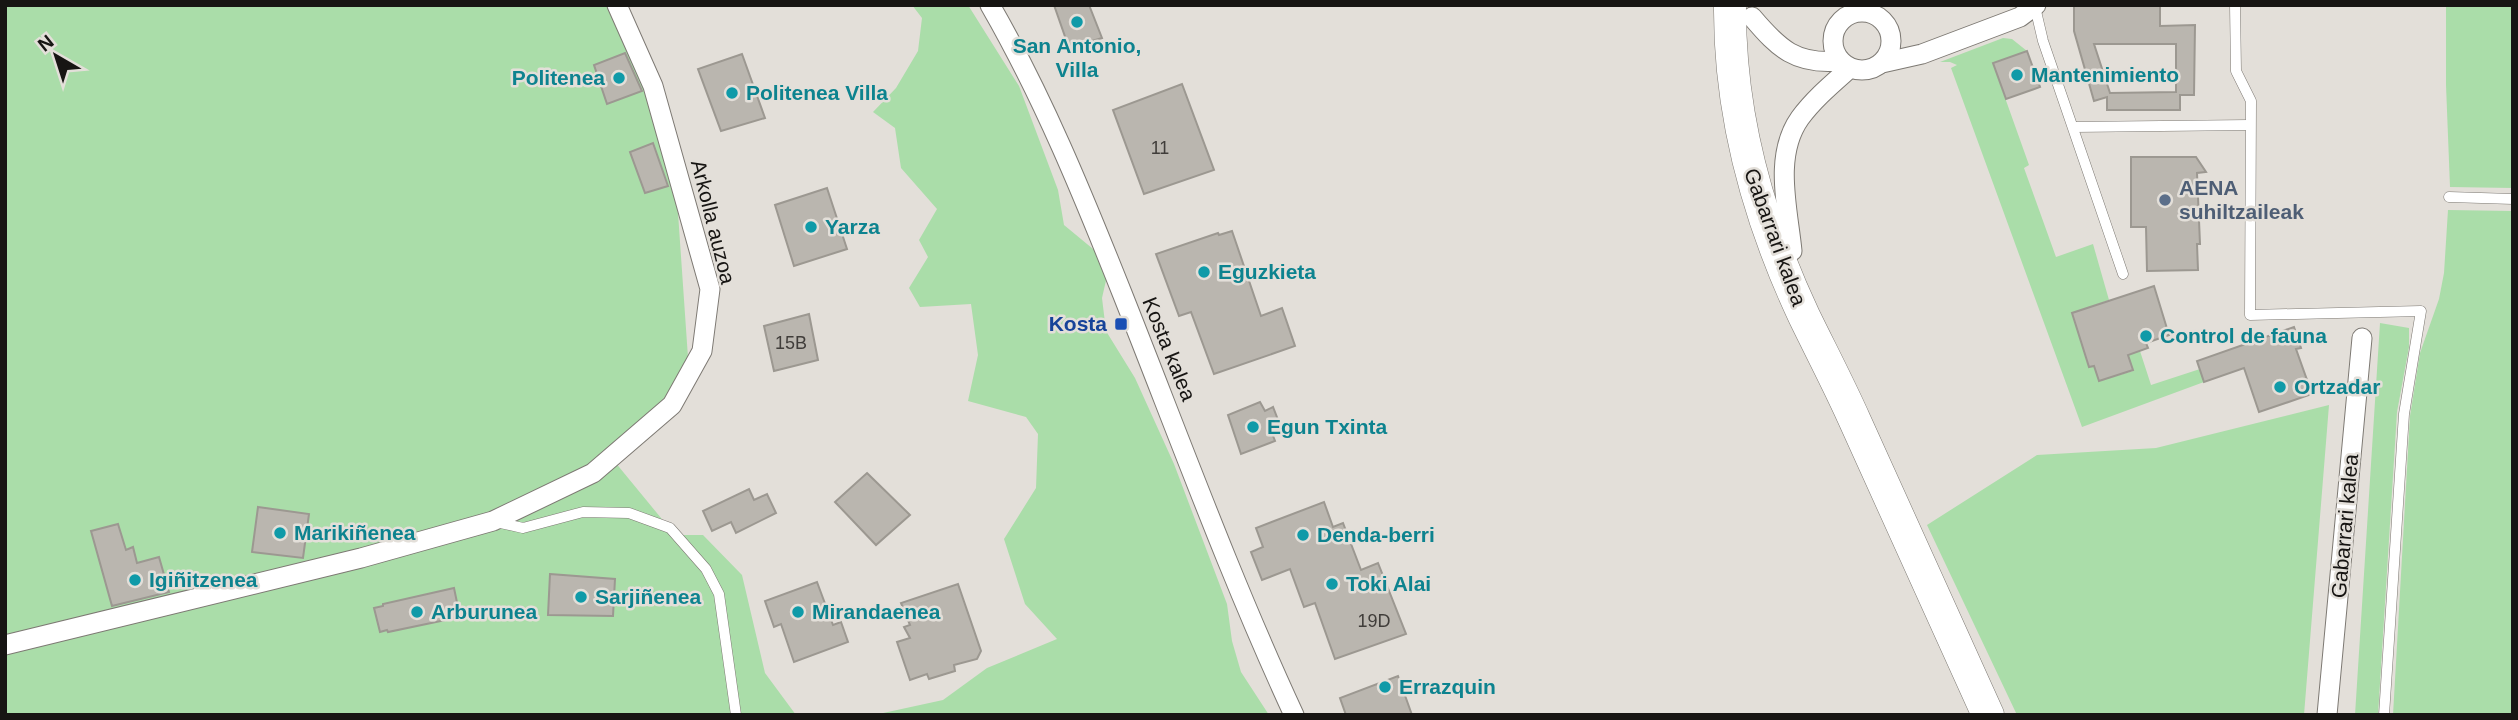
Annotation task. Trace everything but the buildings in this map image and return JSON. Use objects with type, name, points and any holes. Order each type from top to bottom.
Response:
[{"type":"main road","name":"Gabarrari kalea","points":[[1745,8],[1767,163],[1792,251],[1854,417]]},
{"type":"main road","name":"Gabarrari kalea","points":[[1745,8],[1732,69],[1739,122],[1752,179],[1766,223],[1803,314],[1854,417],[1988,715]]},
{"type":"street","name":"Arkolla auzoa","points":[[5,646],[347,561],[493,521],[593,472],[672,405],[702,351],[710,289],[653,86],[617,5]]},
{"type":"street","name":"Kosta kalea","points":[[990,5],[1033,83],[1086,202],[1237,587],[1294,715]]},
{"type":"street","points":[[1882,63],[1891,45],[1888,28],[1891,5]]},
{"type":"street","points":[[1745,8],[1768,36],[1798,58],[1820,63],[1845,64],[1861,71],[1922,54],[2020,17],[2035,6]]},
{"type":"street","points":[[1845,64],[1836,54],[1833,38],[1839,23],[1846,17],[1861,12],[1870,13],[1877,16],[1888,28]]},
{"type":"street","name":"Gabarrari kalea","points":[[1792,251],[1785,183],[1788,143],[1798,121],[1845,64]]},
{"type":"street","name":"Gabarrari kalea","points":[[2327,715],[2362,338]]},
{"type":"lane","points":[[2235,5],[2236,71],[2250,101],[2250,315],[2421,311],[2404,414],[2384,715]]},
{"type":"lane","points":[[2035,6],[2043,41],[2123,274]]},
{"type":"lane","points":[[2074,127],[2249,125]]},
{"type":"lane","points":[[2449,197],[2513,199]]},
{"type":"lane","name":"Arkolla auzoa","points":[[493,521],[523,528],[583,512],[629,513],[670,528],[706,569],[719,594],[736,715]]},
{"type":"green space","points":[[5,5],[618,5],[654,86],[678,213],[689,372],[610,456],[675,535],[703,535],[742,575],[765,673],[796,715],[5,715]]},
{"type":"green space","points":[[912,5],[968,5],[1019,86],[1058,190],[1064,225],[1110,263],[1102,298],[1106,331],[1135,378],[1174,464],[1227,604],[1232,641],[1241,672],[1269,715],[874,715],[943,700],[987,668],[1057,639],[1025,604],[1004,539],[1036,488],[1038,434],[1026,417],[968,401],[978,355],[971,304],[920,307],[909,288],[928,257],[919,240],[937,209],[901,168],[895,128],[873,112],[896,88],[918,51],[922,18]]},
{"type":"green space","points":[[2446,5],[2513,5],[2513,188],[2450,187]]},
{"type":"green space","points":[[2003,38],[2012,39],[2027,51],[1993,64],[2029,165],[2024,168],[2056,257],[2093,244],[2109,300],[2072,313],[2089,367],[2094,366],[2099,381],[2133,371],[2128,355],[2140,351],[2151,385],[2200,369],[2204,382],[2082,427],[1951,68],[1957,65],[1940,62]]},
{"type":"green space","points":[[2448,210],[2513,211],[2513,715],[2393,715],[2410,416],[2420,353],[2439,299],[2444,273]]},
{"type":"green space","points":[[2380,323],[2409,328],[2409,347],[2397,412],[2378,715],[2355,715]]},
{"type":"green space","points":[[2329,405],[2304,715],[2017,715],[1927,525],[2037,455],[2156,448]]},
{"type":"place","name":"San Antonio, Villa","points":[[1077,22]]},
{"type":"place","name":"Mantenimiento","points":[[2017,75]]},
{"type":"place","name":"Politenea","points":[[619,78]]},
{"type":"place","name":"Politenea Villa","points":[[732,93]]},
{"type":"place","name":"AENA suhiltzaileak","points":[[2165,200]]},
{"type":"place","name":"Yarza","points":[[811,227]]},
{"type":"place","name":"Eguzkieta","points":[[1204,272]]},
{"type":"place","name":"Kosta","points":[[1121,324]]},
{"type":"place","name":"Control de fauna","points":[[2146,336]]},
{"type":"place","name":"Ortzadar","points":[[2280,387]]},
{"type":"place","name":"Egun Txinta","points":[[1253,427]]},
{"type":"place","name":"Marikiñenea","points":[[280,533]]},
{"type":"place","name":"Denda-berri","points":[[1303,535]]},
{"type":"place","name":"Igiñitzenea","points":[[135,580]]},
{"type":"place","name":"Toki Alai","points":[[1332,584]]},
{"type":"place","name":"Sarjiñenea","points":[[581,597]]},
{"type":"place","name":"Arburunea","points":[[417,612]]},
{"type":"place","name":"Mirandaenea","points":[[798,612]]},
{"type":"place","name":"Errazquin","points":[[1385,687]]}]
